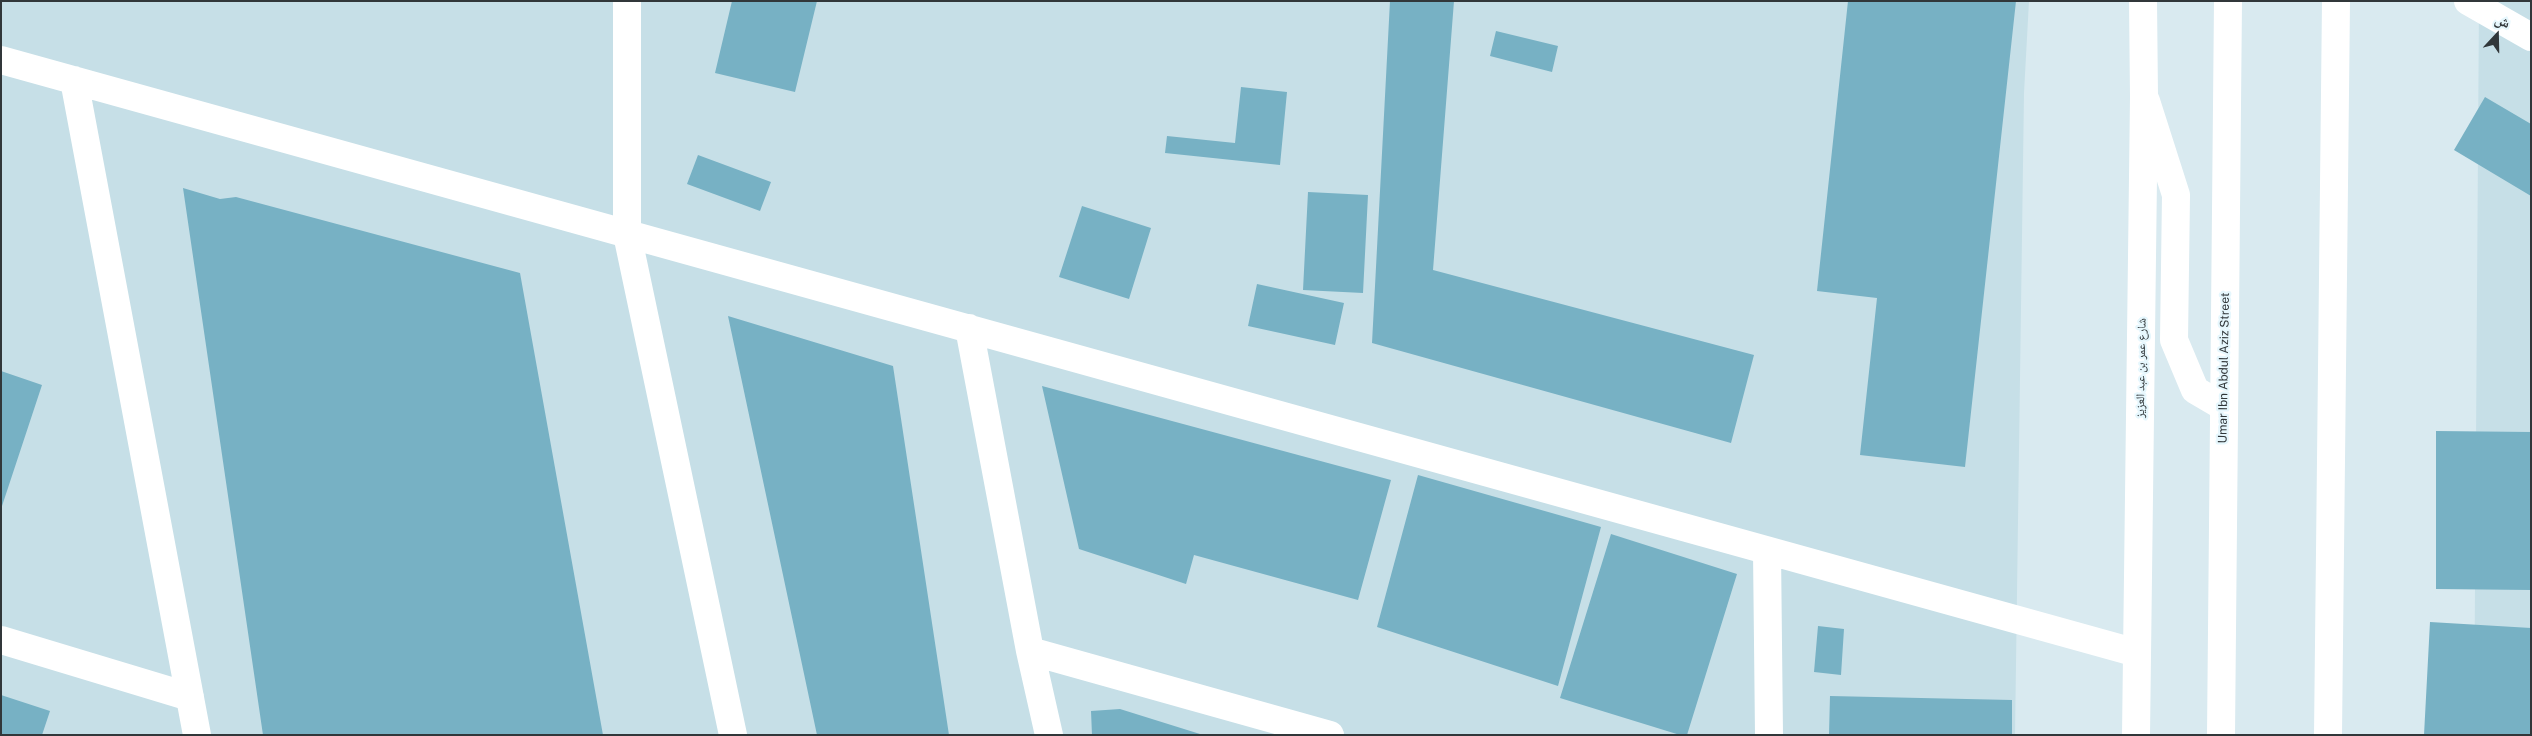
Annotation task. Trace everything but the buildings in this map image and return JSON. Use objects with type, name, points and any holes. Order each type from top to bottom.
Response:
[{"type":"street","points":[[627,1],[627,234],[733,735]]},
{"type":"street","name":"شارع عمر بن عبد العزيز","points":[[2136,735],[2144,97],[2143,1]]},
{"type":"street","name":"Umar Ibn Abdul Aziz Street","points":[[2221,735],[2228,1]]},
{"type":"street","points":[[2328,735],[2336,1]]},
{"type":"street","points":[[2468,1],[2531,37]]},
{"type":"street","points":[[1,60],[2137,653]]},
{"type":"street","points":[[74,80],[197,735]]},
{"type":"street","points":[[2144,97],[2176,195],[2174,340],[2195,390],[2224,407]]},
{"type":"street","points":[[968,328],[1030,651],[1049,735]]},
{"type":"street","points":[[1767,550],[1769,735]]},
{"type":"street","points":[[1,640],[190,698]]},
{"type":"street","points":[[1030,651],[1330,735]]},
{"type":"shaded area","points":[[1,1],[2029,1],[2024,93],[2015,735],[1,735]]},
{"type":"shaded area","points":[[2479,1],[2531,1],[2531,735],[2474,735]]}]
